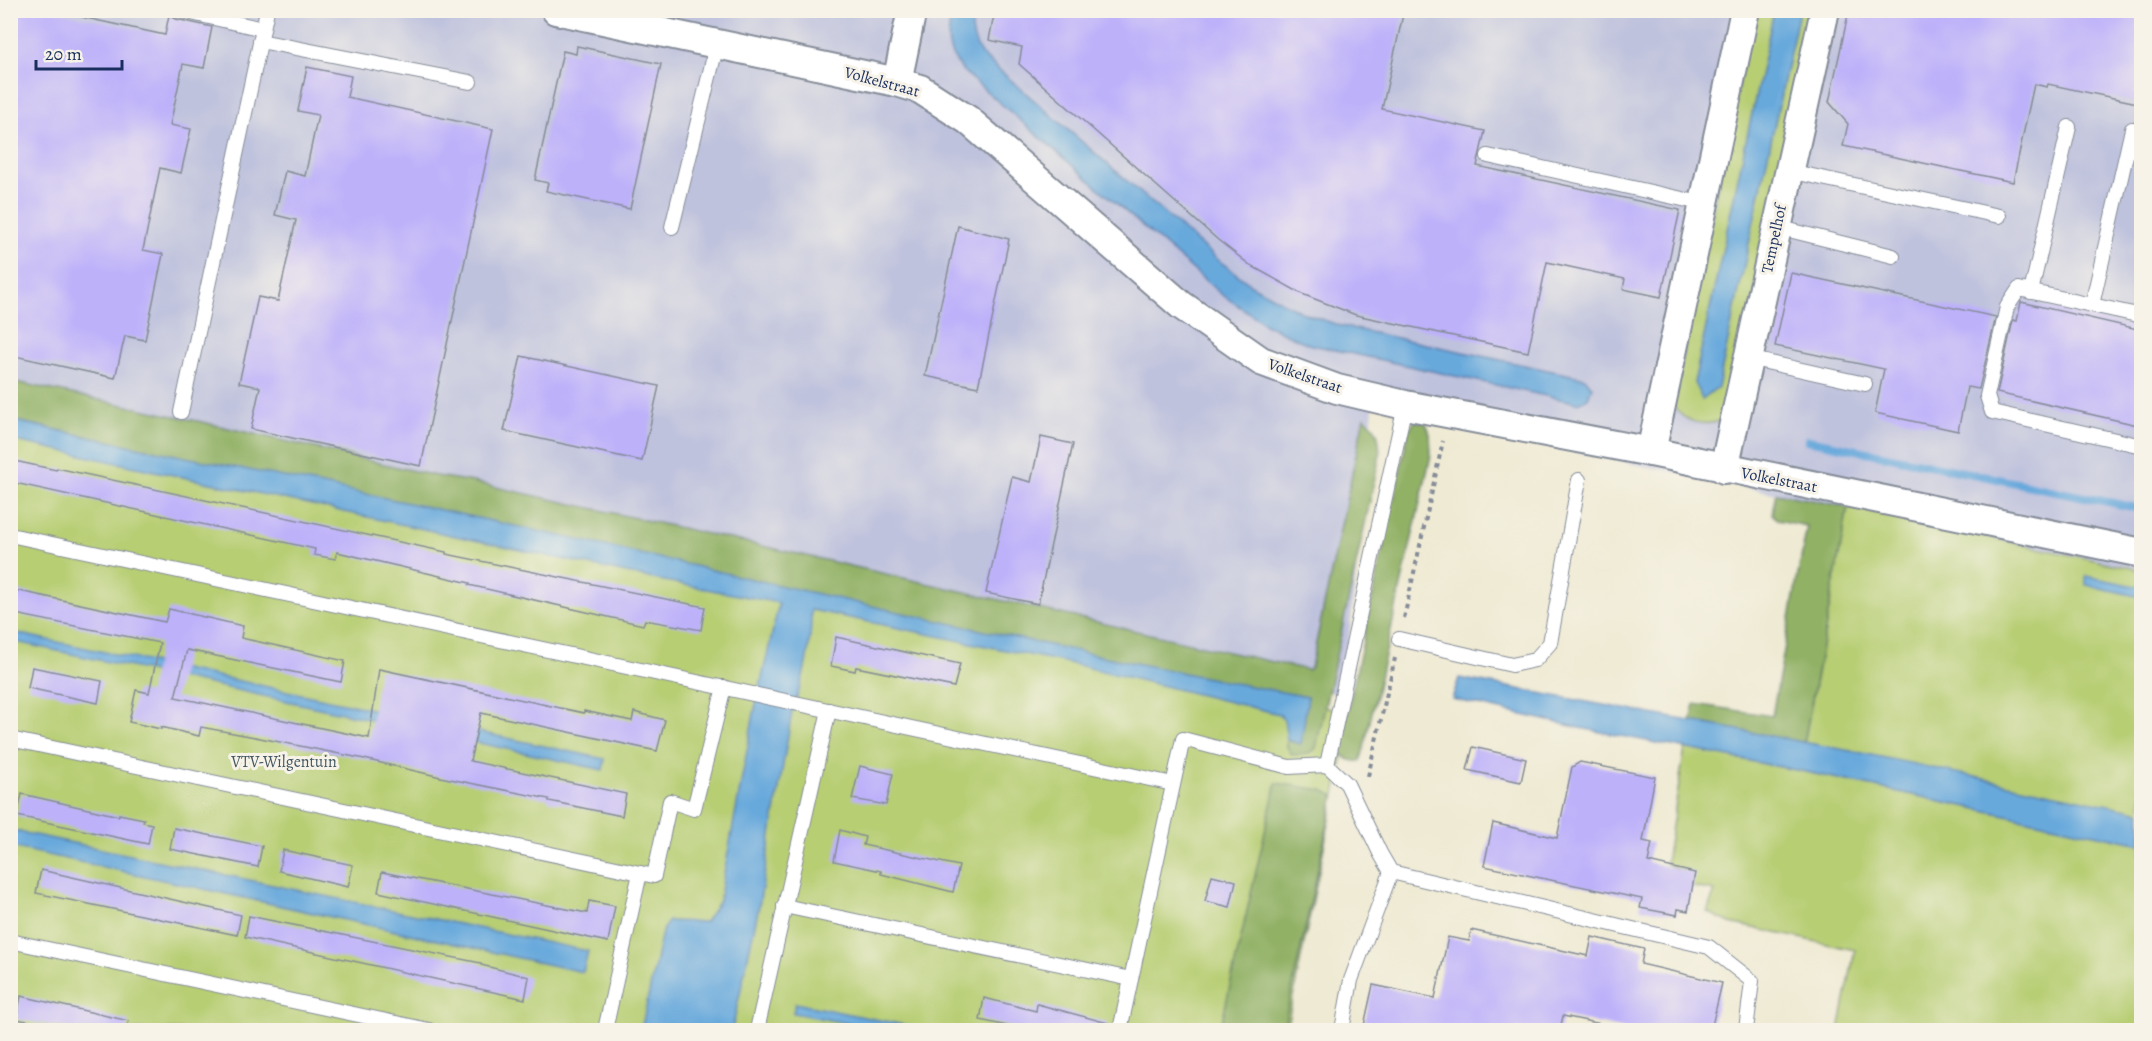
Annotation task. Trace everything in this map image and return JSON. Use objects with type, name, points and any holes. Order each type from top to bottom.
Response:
[{"type":"street","name":"Volkelstraat","points":[[556,10],[897,82],[920,89],[968,120],[1181,305],[1261,361],[1337,389],[1405,405],[1651,452],[2142,553]]},
{"type":"street","points":[[897,82],[912,10]]},
{"type":"street","points":[[1651,452],[1745,10]]},
{"type":"street","name":"Tempelhof","points":[[1724,468],[1825,10]]},
{"type":"lane","points":[[178,10],[261,35],[470,81]]},
{"type":"lane","points":[[181,412],[267,10]]},
{"type":"lane","points":[[672,227],[717,45]]},
{"type":"lane","points":[[2031,292],[2068,128]]},
{"type":"lane","points":[[2092,305],[2132,129],[2142,130]]},
{"type":"lane","points":[[1488,156],[1705,204]]},
{"type":"lane","points":[[1790,171],[1999,216]]},
{"type":"lane","points":[[1777,227],[1893,256]]},
{"type":"lane","points":[[2142,316],[2019,289],[2007,307],[1987,396],[1992,412],[2142,446]]},
{"type":"lane","points":[[1748,358],[1865,384]]},
{"type":"lane","points":[[1327,765],[1405,405]]},
{"type":"lane","points":[[1399,639],[1512,665],[1535,660],[1550,643],[1579,480]]},
{"type":"lane","points":[[10,535],[1173,784]]},
{"type":"lane","points":[[10,739],[654,876],[670,801],[694,809],[724,687]]},
{"type":"lane","points":[[757,1030],[829,710]]},
{"type":"lane","points":[[1120,1030],[1183,739],[1289,767],[1327,765],[1347,784],[1391,872],[1709,946],[1752,981],[1746,1030]]},
{"type":"lane","points":[[1341,1030],[1351,980],[1391,872]]},
{"type":"lane","points":[[605,1030],[640,873]]},
{"type":"lane","points":[[784,906],[1131,979]]},
{"type":"lane","points":[[10,941],[429,1030]]},
{"type":"path","points":[[1360,809],[1449,413]]},
{"type":"shaded area","points":[[11,11],[2141,11],[2141,569],[1468,430],[1374,400],[1343,695],[11,409]]},
{"type":"green space","points":[[1754,11],[1774,11],[1694,383],[1718,387],[1799,11],[1816,11],[1727,417],[1712,423],[1696,422],[1683,416],[1673,403]]},
{"type":"green space","points":[[11,381],[798,554],[1308,670],[1311,667],[1364,417],[1373,425],[1377,433],[1380,455],[1316,748],[1302,755],[1292,755],[1287,747],[1287,740],[1300,744],[1307,697],[1176,673],[11,420]]},
{"type":"green space","points":[[1415,421],[1426,423],[1430,434],[1431,455],[1362,756],[1360,761],[1352,761],[1345,757],[1340,747],[1409,429]]},
{"type":"green space","name":"VTV-Wilgentuin","points":[[11,429],[1352,713],[1286,1030],[11,1030]]},
{"type":"green space","points":[[1776,493],[1848,507],[1804,743],[1691,721],[1695,704],[1772,716],[1807,526],[1778,520],[1772,514]]},
{"type":"green space","points":[[1848,507],[2141,570],[2141,812],[1804,743]]},
{"type":"green space","points":[[1685,748],[2141,844],[2141,1030],[1839,1030],[1855,950],[1730,923],[1707,912],[1715,891],[1678,884],[1681,871],[1666,863]]},
{"type":"green space","points":[[1276,783],[1323,790],[1334,796],[1283,1030],[1220,1030]]},
{"type":"water","points":[[952,11],[974,11],[973,33],[981,54],[1217,259],[1251,285],[1301,312],[1341,326],[1585,378],[1592,387],[1588,398],[1578,403],[1308,344],[1267,325],[1221,294],[963,71],[948,43]]},
{"type":"water","points":[[1774,11],[1799,11],[1718,387],[1702,399],[1694,383]]},
{"type":"water","points":[[11,420],[441,510],[1090,654],[1308,697],[1301,744],[1287,740],[1284,720],[1279,714],[1073,664],[811,610],[806,662],[792,712],[759,906],[732,1030],[641,1030],[662,932],[668,921],[705,922],[719,901],[754,713],[779,603],[654,579],[11,440]]},
{"type":"water","points":[[2086,576],[2141,587],[2141,597],[2086,585]]},
{"type":"water","points":[[11,632],[605,759],[603,770],[11,641]]},
{"type":"water","points":[[1459,678],[1862,753],[2141,812],[2141,844],[1806,772],[1580,728],[1452,699]]},
{"type":"water","points":[[11,830],[588,951],[583,972],[11,847]]},
{"type":"water","points":[[795,1003],[929,1030],[882,1030],[793,1013]]},
{"type":"building","points":[[10,10],[49,10],[165,35],[169,15],[176,19],[212,27],[204,68],[183,64],[170,125],[191,129],[181,173],[160,168],[143,250],[163,254],[145,340],[125,336],[115,378],[10,355]]},
{"type":"building","points":[[995,10],[1404,10],[1382,109],[1485,131],[1477,166],[1680,210],[1661,297],[1623,289],[1625,279],[1547,262],[1528,352],[1356,315],[1302,294],[1250,265],[1218,240],[1019,64],[1022,47],[989,40]]},
{"type":"building","points":[[1849,10],[2142,10],[2142,104],[2048,84],[2047,87],[2034,84],[2013,182],[1843,146],[1848,124],[1829,102]]},
{"type":"building","points":[[577,46],[661,64],[630,209],[546,191],[548,183],[535,180],[563,51],[576,54]]},
{"type":"building","points":[[307,67],[351,76],[347,97],[493,129],[421,466],[251,429],[260,387],[239,383],[258,297],[278,301],[296,220],[275,215],[285,171],[305,176],[318,115],[298,111]]},
{"type":"building","points":[[958,226],[1009,239],[978,387],[925,376]]},
{"type":"building","points":[[1791,273],[1996,317],[1979,389],[1967,387],[1958,431],[1875,413],[1884,369],[1775,346]]},
{"type":"building","points":[[2021,302],[2142,330],[2142,426],[1997,393],[2013,320],[2017,321]]},
{"type":"building","points":[[521,356],[659,386],[642,461],[504,431]]},
{"type":"building","points":[[1041,437],[1073,444],[1038,604],[986,593],[1012,477],[1031,482]]},
{"type":"building","points":[[10,460],[56,470],[57,468],[446,552],[446,554],[705,607],[701,630],[645,620],[643,625],[337,552],[335,559],[314,555],[315,549],[10,482]]},
{"type":"building","points":[[10,589],[165,622],[169,609],[243,626],[241,638],[345,661],[341,682],[187,650],[175,697],[369,738],[379,669],[584,713],[584,711],[632,721],[634,712],[665,720],[657,751],[481,713],[470,761],[626,794],[622,816],[255,737],[201,727],[199,736],[161,727],[161,729],[129,722],[136,690],[149,693],[160,643],[10,613]]},
{"type":"building","points":[[836,637],[960,664],[954,687],[856,667],[855,671],[831,666]]},
{"type":"building","points":[[32,667],[102,681],[98,703],[28,688]]},
{"type":"building","points":[[1473,747],[1526,759],[1521,782],[1467,770]]},
{"type":"building","points":[[1580,762],[1655,777],[1643,841],[1652,843],[1648,862],[1695,873],[1688,911],[1678,909],[1677,915],[1640,908],[1642,899],[1484,866],[1493,823],[1557,838],[1572,767]]},
{"type":"building","points":[[860,766],[893,774],[886,805],[852,799]]},
{"type":"building","points":[[22,794],[119,816],[119,814],[144,819],[143,822],[152,824],[148,844],[17,816]]},
{"type":"building","points":[[174,828],[262,846],[258,867],[170,849]]},
{"type":"building","points":[[840,830],[865,837],[863,845],[959,866],[953,892],[881,874],[881,871],[834,861]]},
{"type":"building","points":[[283,850],[353,865],[348,887],[279,871]]},
{"type":"building","points":[[41,870],[241,915],[237,935],[36,893]]},
{"type":"building","points":[[382,872],[587,913],[589,901],[615,906],[608,942],[378,892]]},
{"type":"building","points":[[1212,875],[1236,881],[1230,907],[1205,901]]},
{"type":"building","points":[[249,916],[481,963],[481,965],[529,977],[525,999],[245,937]]},
{"type":"building","points":[[1471,930],[1588,956],[1592,937],[1644,949],[1641,964],[1722,983],[1711,1030],[1630,1030],[1563,1016],[1560,1030],[1363,1030],[1373,985],[1435,998],[1448,937],[1469,941]]},
{"type":"building","points":[[21,996],[129,1021],[126,1030],[76,1030],[16,1019]]},
{"type":"building","points":[[984,998],[1036,1011],[1037,1004],[1108,1023],[1107,1030],[1025,1030],[980,1020]]},
{"type":"waterway","points":[[1808,440],[2142,509]]}]
